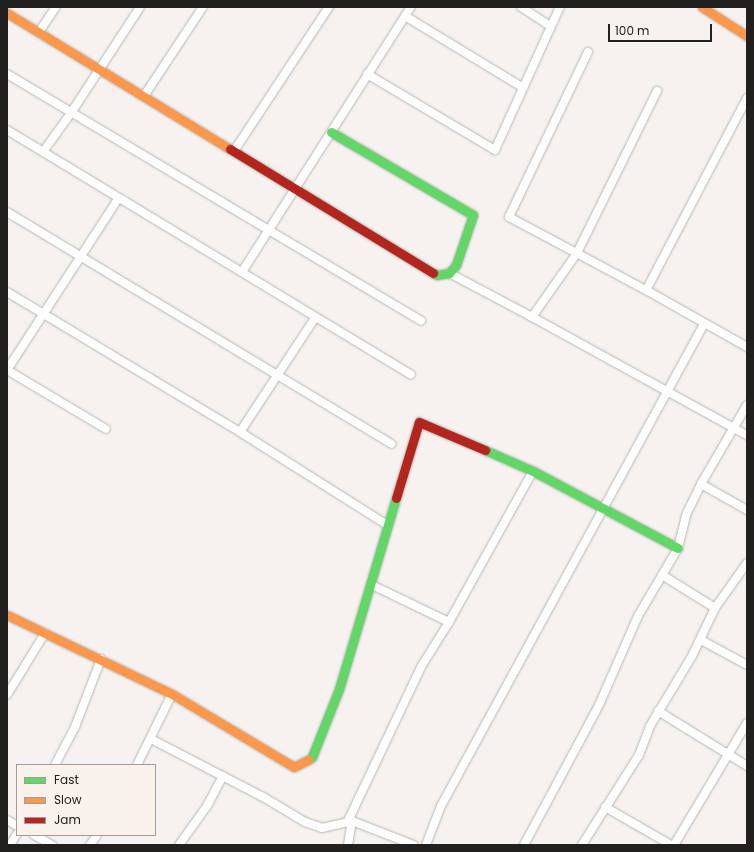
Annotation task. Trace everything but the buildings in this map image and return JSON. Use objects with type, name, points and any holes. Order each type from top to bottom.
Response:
[{"type":"main road","points":[[702,7],[747,36]]},
{"type":"main road","points":[[720,7],[747,25]]},
{"type":"main road","points":[[7,12],[437,275],[449,273],[456,265],[473,215],[331,132]]},
{"type":"main road","points":[[7,615],[172,694],[294,767],[304,764],[312,757],[339,689],[372,585],[412,437],[419,422],[533,471],[604,507],[678,548]]},
{"type":"street","points":[[39,32],[56,7]]},
{"type":"street","points":[[43,152],[71,113],[140,7]]},
{"type":"street","points":[[144,96],[203,7]]},
{"type":"street","points":[[234,151],[329,7]]},
{"type":"street","points":[[242,272],[411,7]]},
{"type":"street","points":[[521,7],[550,26]]},
{"type":"street","points":[[367,74],[495,150],[522,87],[560,7]]},
{"type":"street","points":[[405,16],[522,87]]},
{"type":"street","points":[[588,52],[509,217],[646,290],[747,347]]},
{"type":"street","points":[[7,74],[421,321]]},
{"type":"street","points":[[532,317],[577,253],[657,91]]},
{"type":"street","points":[[646,290],[747,98]]},
{"type":"street","points":[[7,130],[118,199],[242,272],[315,318],[411,375]]},
{"type":"street","points":[[106,429],[7,370],[118,199]]},
{"type":"street","points":[[7,212],[391,444]]},
{"type":"street","points":[[449,273],[668,390],[747,436]]},
{"type":"street","points":[[7,292],[240,432],[387,525]]},
{"type":"street","points":[[240,432],[279,375],[315,318]]},
{"type":"street","points":[[426,845],[441,806],[704,324]]},
{"type":"street","points":[[524,845],[600,704],[638,616],[678,548],[686,515],[701,484],[732,427],[747,405]]},
{"type":"street","points":[[348,845],[349,822],[421,666],[449,622],[533,471]]},
{"type":"street","points":[[701,484],[747,510]]},
{"type":"street","points":[[582,845],[639,755],[658,711],[701,640],[704,626],[747,563]]},
{"type":"street","points":[[662,574],[715,608]]},
{"type":"street","points":[[372,585],[449,622]]},
{"type":"street","points":[[7,695],[45,633]]},
{"type":"street","points":[[701,640],[747,665]]},
{"type":"street","points":[[56,764],[75,727],[101,659]]},
{"type":"street","points":[[138,764],[172,694]]},
{"type":"street","points":[[658,711],[729,752],[747,766]]},
{"type":"street","points":[[674,845],[747,723]]},
{"type":"street","points":[[151,739],[223,776],[305,822],[322,828],[349,822],[414,845]]},
{"type":"street","points":[[179,845],[207,806],[223,776]]},
{"type":"street","points":[[605,807],[671,845]]},
{"type":"street","points":[[7,820],[16,825]]},
{"type":"street","points":[[10,845],[16,836]]},
{"type":"street","points":[[36,836],[52,845]]},
{"type":"street","points":[[90,845],[95,836]]},
{"type":"traffic: fast","points":[[331,132],[473,215],[456,265],[449,273],[437,275],[433,273]]},
{"type":"traffic: fast","points":[[485,450],[533,471],[678,548]]},
{"type":"traffic: fast","points":[[308,760],[312,757],[339,689],[396,498]]},
{"type":"traffic: slow","points":[[702,7],[747,36]]},
{"type":"traffic: slow","points":[[7,13],[230,149]]},
{"type":"traffic: slow","points":[[7,615],[172,694],[294,767],[308,760]]},
{"type":"traffic: jam","points":[[230,149],[433,273]]},
{"type":"traffic: jam","points":[[396,498],[419,422],[485,450]]}]
